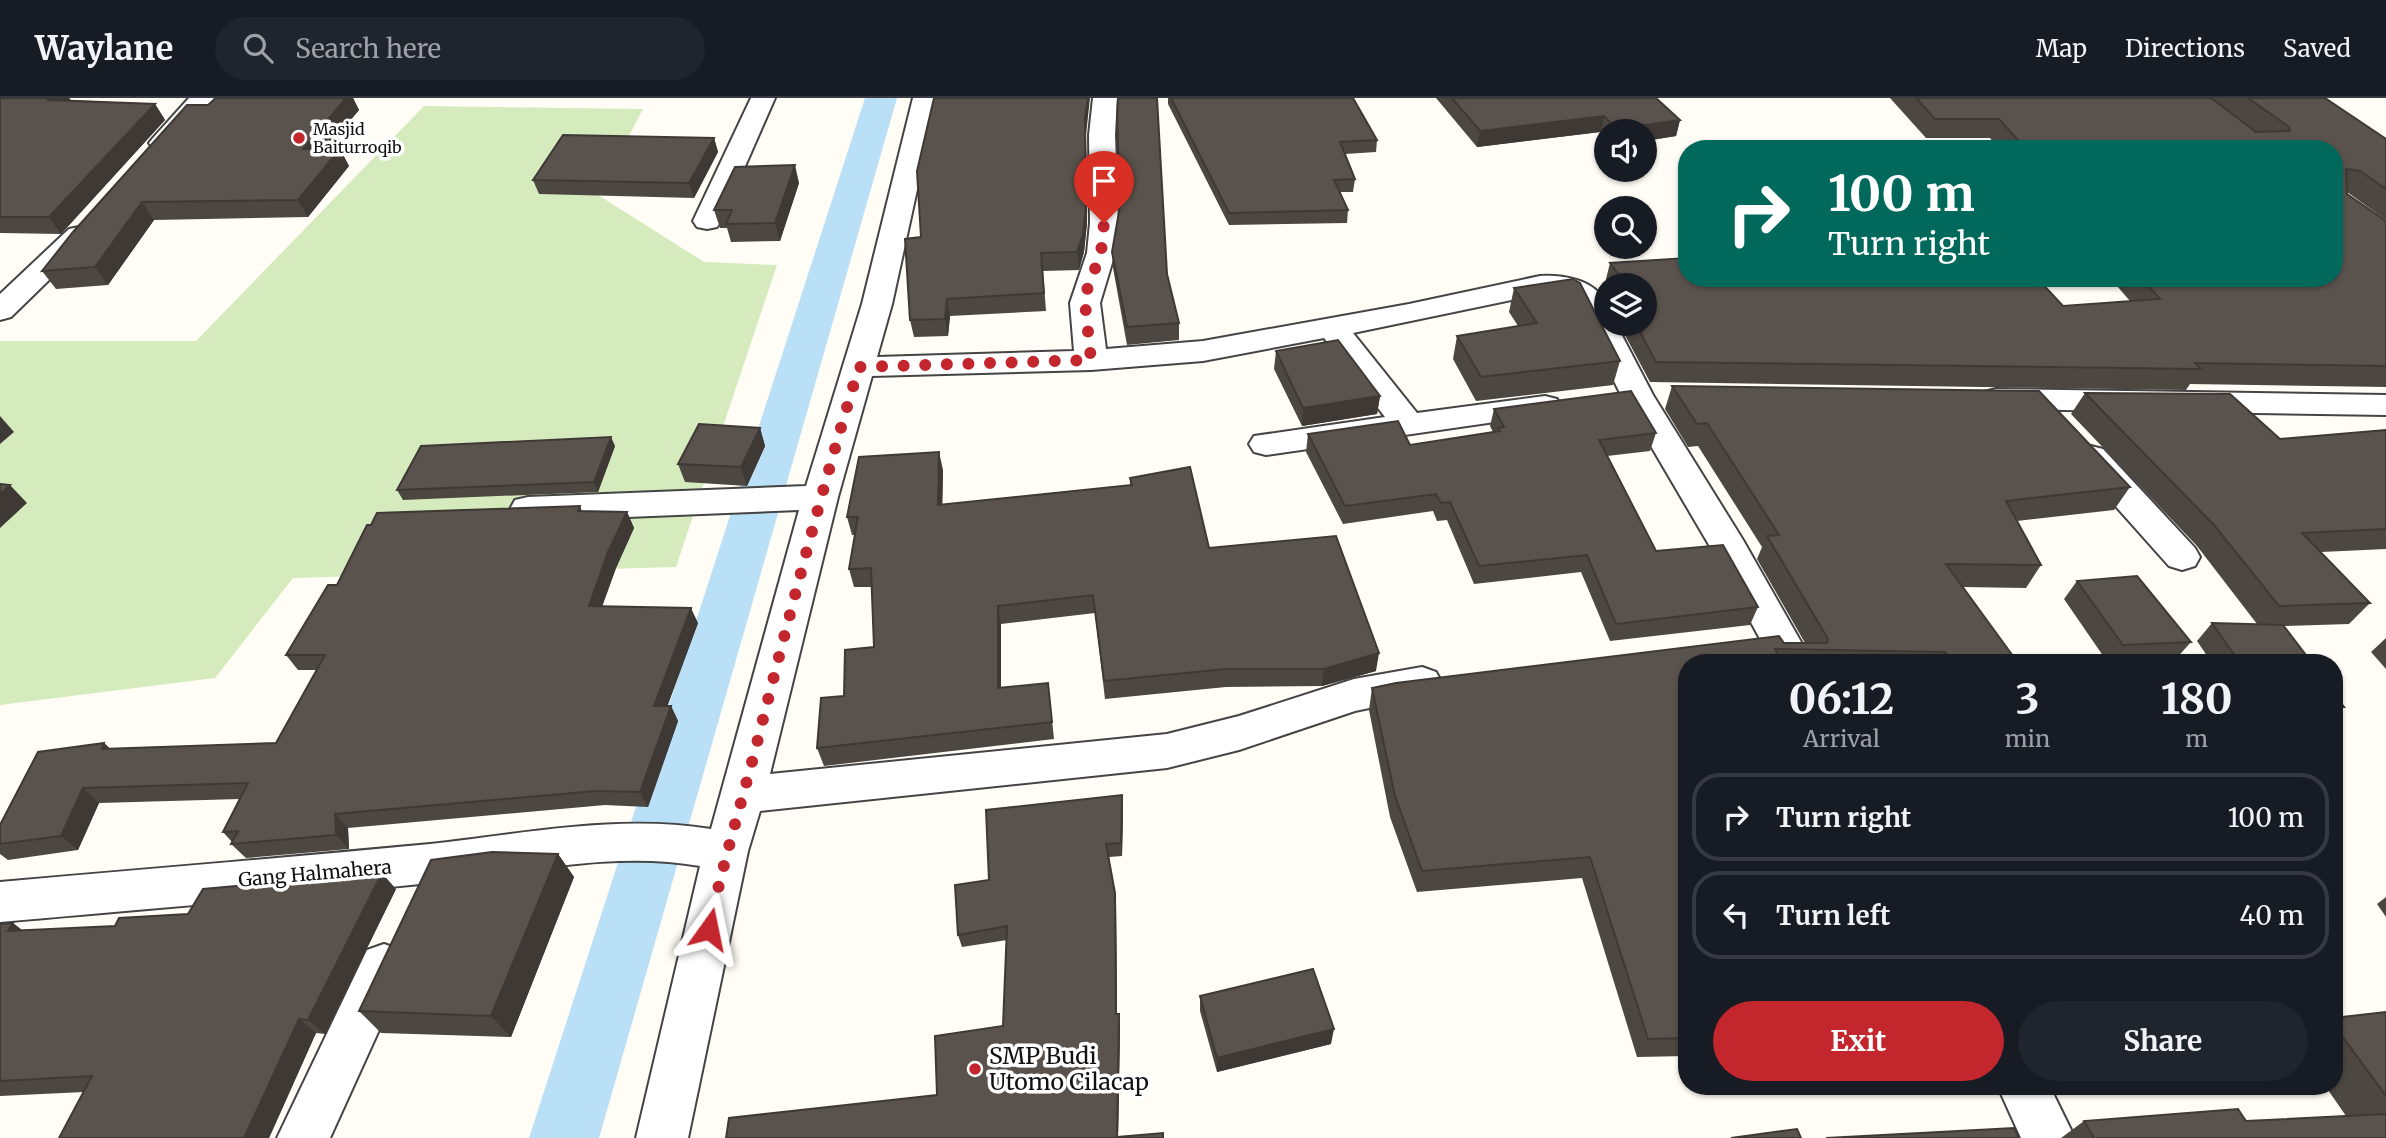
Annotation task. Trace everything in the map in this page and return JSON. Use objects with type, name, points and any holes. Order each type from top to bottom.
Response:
[{"type":"street","points":[[147,159],[202,98]]},
{"type":"street","points":[[706,221],[763,98]]},
{"type":"street","points":[[662,1138],[709,847],[743,795],[807,498],[859,367],[877,304],[925,98]]},
{"type":"street","points":[[1091,360],[1085,303],[1101,253],[1104,223],[1102,135],[1105,98]]},
{"type":"street","points":[[0,311],[65,251],[92,220]]},
{"type":"street","points":[[859,367],[1091,360],[1203,351],[1560,283],[1576,289],[1589,300],[1624,396],[1730,549],[1785,651]]},
{"type":"street","points":[[1332,327],[1407,423]]},
{"type":"street","points":[[1624,396],[1678,394]]},
{"type":"street","points":[[1970,398],[2386,405]]},
{"type":"street","points":[[2036,400],[2182,557]]},
{"type":"street","points":[[1266,444],[1570,403]]},
{"type":"street","points":[[500,510],[807,498]]},
{"type":"street","points":[[1738,644],[1785,651]]},
{"type":"street","points":[[743,795],[1167,751],[1239,733],[1354,695],[1392,686],[1458,679]]},
{"type":"street","name":"Gang Halmahera","points":[[0,902],[434,863],[630,840],[709,847]]},
{"type":"street","points":[[303,1138],[434,863]]},
{"type":"street","points":[[2027,1095],[2049,1138]]},
{"type":"green space","points":[[424,106],[643,109],[598,195],[704,262],[777,265],[676,567],[293,578],[215,678],[0,705],[0,341],[196,341]]},
{"type":"building","points":[[0,98],[155,104],[49,217],[0,217]]},
{"type":"building","points":[[216,98],[346,98],[303,149],[340,149],[298,200],[142,202],[95,267],[42,271],[73,232],[187,105],[208,105]]},
{"type":"building","points":[[934,98],[1088,98],[1085,118],[1086,206],[1083,235],[1077,252],[1041,253],[1044,293],[947,299],[945,319],[910,320],[905,239],[921,237],[917,171]]},
{"type":"building","points":[[1118,98],[1157,98],[1167,274],[1179,323],[1127,327],[1112,252],[1120,206]]},
{"type":"building","points":[[1171,98],[1353,98],[1377,140],[1340,142],[1355,179],[1334,180],[1348,210],[1229,213]]},
{"type":"building","points":[[1452,98],[1656,98],[1680,120],[1657,123],[1657,119],[1607,119],[1604,116],[1480,131]]},
{"type":"building","points":[[1916,98],[2211,98],[2256,132],[2290,131],[2289,127],[2248,98],[2325,98],[2386,139],[2386,189],[2360,171],[2346,169],[2347,194],[2386,221],[2386,366],[2195,363],[2201,369],[1656,362],[1642,336],[1657,336],[1657,273],[1618,273],[1610,263],[1678,259],[1678,287],[2045,287],[2063,306],[2160,299],[2149,287],[2343,287],[2343,140],[2018,140],[1999,119],[1935,119]]},
{"type":"building","points":[[563,135],[714,138],[689,183],[533,180]]},
{"type":"building","points":[[795,165],[775,223],[726,224],[732,210],[714,210],[735,167]]},
{"type":"building","points":[[1573,279],[1580,283],[1594,310],[1594,336],[1607,336],[1620,361],[1481,377],[1457,336],[1537,323],[1514,288]]},
{"type":"building","points":[[1338,340],[1380,396],[1303,408],[1276,351]]},
{"type":"building","points":[[1672,386],[2039,391],[2130,487],[2006,501],[2041,565],[1946,564],[2011,654],[1775,649],[1778,654],[1678,654],[1678,1038],[1648,1039],[1590,857],[1422,871],[1395,796],[1372,688],[1779,636],[1784,643],[1827,643],[1828,639],[1767,536],[1779,535],[1707,423],[1697,424]]},
{"type":"building","points":[[1631,391],[1656,433],[1599,440],[1656,551],[1723,545],[1758,607],[1616,624],[1587,555],[1479,566],[1450,502],[1441,503],[1436,494],[1345,506],[1308,434],[1398,421],[1410,445],[1500,431],[1498,428],[1504,427],[1494,409]]},
{"type":"building","points":[[2085,393],[2230,394],[2280,439],[2386,430],[2386,529],[2302,533],[2370,603],[2279,606],[2214,525]]},
{"type":"building","points":[[699,424],[760,428],[741,467],[678,464]]},
{"type":"building","points":[[611,437],[594,482],[397,490],[421,446]]},
{"type":"building","points":[[939,452],[938,505],[1132,485],[1130,478],[1190,467],[1209,548],[1336,536],[1379,653],[1324,669],[1226,669],[1104,681],[1093,595],[998,606],[998,688],[1048,683],[1052,722],[817,748],[821,698],[844,696],[845,650],[874,647],[871,568],[849,569],[858,517],[847,517],[859,457]]},
{"type":"building","points":[[0,484],[10,485],[0,494]]},
{"type":"building","points":[[580,506],[578,511],[627,512],[608,552],[589,606],[691,608],[654,706],[671,706],[640,792],[596,791],[335,814],[336,835],[231,844],[238,831],[223,832],[248,783],[83,788],[61,836],[0,844],[0,825],[38,752],[104,743],[102,749],[276,743],[325,655],[286,655],[328,585],[337,585],[367,525],[371,525],[377,513]]},
{"type":"building","points":[[2137,576],[2191,642],[2123,645],[2077,581]]},
{"type":"building","points":[[2212,623],[2283,625],[2305,654],[2234,654]]},
{"type":"building","points":[[1122,795],[1121,843],[1106,844],[1115,893],[1116,1014],[1119,1014],[1117,1137],[1163,1133],[1163,1138],[726,1138],[729,1118],[937,1095],[935,1036],[1003,1026],[1007,926],[958,935],[955,885],[989,880],[986,810]]},
{"type":"building","points":[[492,852],[558,854],[491,1016],[359,1011],[431,860]]},
{"type":"building","points":[[382,873],[308,1020],[299,1019],[244,1138],[59,1138],[92,1076],[0,1081],[0,924],[13,923],[8,931],[115,926],[119,918],[188,914],[203,889]]},
{"type":"building","points":[[1313,969],[1334,1029],[1217,1058],[1200,996]]},
{"type":"building","points":[[2386,1012],[2386,1096],[2343,1037],[2343,1017]]},
{"type":"building","points":[[2238,1109],[2246,1121],[2386,1114],[2386,1138],[2094,1138],[2084,1121]]},
{"type":"building","points":[[2014,1128],[2019,1138],[1826,1138]]},
{"type":"building","points":[[1797,1129],[1801,1138],[1731,1138]]},
{"type":"waterway","points":[[564,1138],[881,98]]},
{"type":"place","name":"Masjid Baiturroqib","points":[[299,138]]},
{"type":"place","name":"SMP Budi Utomo Cilacap","points":[[975,1069]]},
{"type":"route","points":[[709,929],[726,851],[820,497],[859,367],[1091,360],[1085,303],[1101,253],[1104,223]]}]
